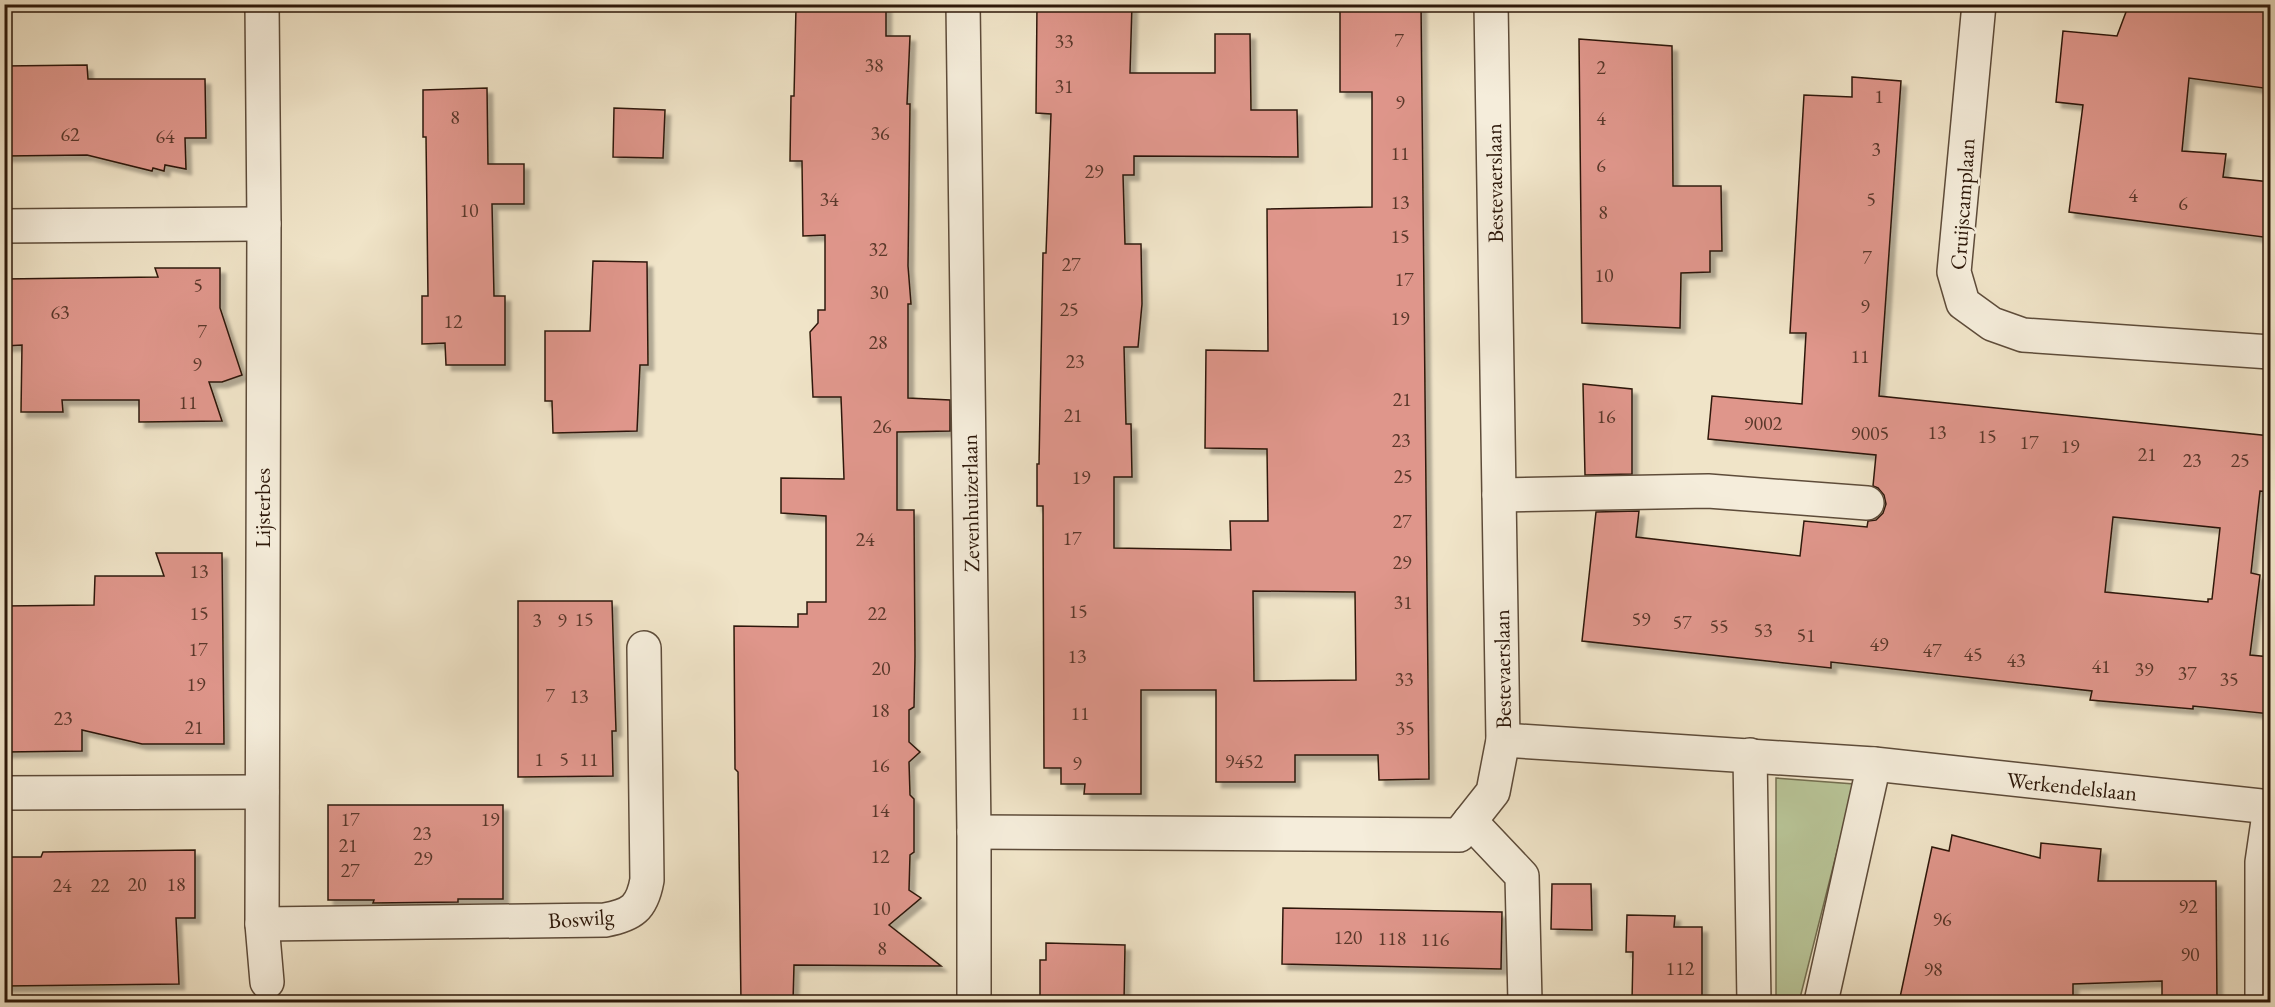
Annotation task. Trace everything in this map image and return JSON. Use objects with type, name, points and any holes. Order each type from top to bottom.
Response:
[{"type":"street","name":"Lijsterbes","points":[[262,4],[264,224],[262,924],[267,982]]},
{"type":"street","name":"Zevenhuizerlaan","points":[[963,4],[974,832],[974,1002]]},
{"type":"street","name":"Bestevaerslaan","points":[[974,832],[1459,835],[1492,792],[1503,740],[1491,4]]},
{"type":"street","name":"Cruijscamplaan","points":[[1979,4],[1954,272],[1963,303],[1992,324],[2023,335],[2271,352]]},
{"type":"street","points":[[4,226],[264,224]]},
{"type":"street","points":[[1499,495],[1708,491],[1867,503]]},
{"type":"street","name":"Boswilg","points":[[262,924],[605,920],[620,917],[633,910],[644,896],[647,880],[644,648]]},
{"type":"street","name":"Werkendelslaan","points":[[1503,740],[1874,764],[2270,807],[2262,862],[2262,1002]]},
{"type":"street","points":[[1750,755],[1754,1002]]},
{"type":"street","points":[[1821,1002],[1874,764]]},
{"type":"street","points":[[4,793],[262,792]]},
{"type":"street","points":[[1470,821],[1522,876],[1525,1002]]},
{"type":"green space","points":[[1776,778],[1854,784],[1799,1002],[1776,1002]]},
{"type":"building","points":[[801,4],[886,4],[886,36],[910,36],[907,104],[910,104],[908,266],[911,304],[908,304],[908,398],[950,400],[950,431],[897,432],[897,510],[914,510],[914,707],[909,710],[909,742],[920,752],[909,762],[910,795],[914,799],[914,852],[910,855],[909,890],[921,898],[889,925],[941,966],[794,965],[793,1002],[741,1002],[734,626],[798,627],[798,614],[807,614],[807,602],[826,602],[826,516],[781,513],[781,478],[844,479],[841,397],[813,397],[810,332],[818,323],[818,310],[825,310],[825,235],[803,236],[802,161],[790,161],[796,7],[801,7]]},
{"type":"building","points":[[1037,4],[1132,4],[1130,73],[1215,73],[1215,34],[1250,34],[1251,110],[1297,110],[1298,157],[1134,156],[1134,175],[1123,175],[1125,244],[1141,244],[1142,304],[1138,347],[1124,347],[1126,424],[1131,424],[1132,477],[1114,477],[1114,548],[1231,550],[1230,521],[1268,521],[1267,449],[1205,448],[1206,350],[1268,351],[1267,209],[1372,207],[1372,92],[1340,92],[1340,4],[1421,4],[1429,779],[1379,780],[1378,755],[1295,755],[1295,782],[1216,782],[1216,690],[1141,690],[1141,794],[1084,794],[1085,784],[1061,784],[1061,768],[1044,768],[1043,506],[1037,506],[1037,464],[1039,464],[1043,253],[1046,253],[1051,114],[1036,113]],"holes":[[[1253,591],[1355,592],[1356,680],[1254,681]]]},
{"type":"building","points":[[2129,4],[2271,4],[2271,89],[2189,78],[2182,151],[2226,154],[2223,177],[2271,182],[2271,238],[2069,212],[2083,105],[2056,102],[2063,31],[2117,36]]},
{"type":"building","points":[[1579,39],[1672,46],[1673,186],[1721,186],[1722,251],[1710,251],[1710,272],[1681,273],[1680,328],[1582,323]]},
{"type":"building","points":[[87,65],[88,79],[205,79],[206,138],[185,138],[186,169],[165,165],[164,171],[153,168],[152,171],[87,155],[5,156],[4,66]]},
{"type":"building","points":[[1852,77],[1901,81],[1879,396],[2271,436],[2271,492],[2260,491],[2251,573],[2260,575],[2250,655],[2271,657],[2271,714],[2193,706],[2193,709],[2090,700],[2092,691],[1831,662],[1831,668],[1582,641],[1596,512],[1639,511],[1636,537],[1800,556],[1804,521],[1867,527],[1868,521],[1876,520],[1883,513],[1886,504],[1884,495],[1873,486],[1876,455],[1708,439],[1712,396],[1802,404],[1806,333],[1790,333],[1804,95],[1852,97]],"holes":[[[2113,517],[2220,528],[2212,599],[2208,599],[2208,602],[2105,592]]]},
{"type":"building","points":[[487,88],[488,164],[524,164],[524,204],[492,204],[494,296],[505,296],[505,365],[446,365],[445,343],[422,344],[422,296],[428,296],[426,137],[423,137],[423,90]]},
{"type":"building","points":[[614,108],[665,110],[663,158],[613,157]]},
{"type":"building","points":[[593,261],[647,262],[648,365],[640,365],[637,431],[553,433],[552,401],[545,401],[545,331],[590,331]]},
{"type":"building","points":[[155,268],[220,268],[220,308],[242,375],[222,382],[209,382],[222,421],[139,422],[139,400],[62,400],[63,412],[21,412],[22,345],[4,346],[4,279],[158,277]]},
{"type":"building","points":[[1583,384],[1632,389],[1632,474],[1585,475]]},
{"type":"building","points":[[156,553],[222,553],[224,744],[142,744],[82,730],[82,751],[4,752],[4,606],[94,605],[95,576],[164,576]]},
{"type":"building","points":[[518,601],[612,601],[616,731],[612,731],[613,776],[518,777]]},
{"type":"building","points":[[328,805],[503,805],[503,899],[373,903],[374,900],[328,900]]},
{"type":"building","points":[[1952,835],[2040,858],[2041,843],[2101,849],[2098,881],[2216,881],[2217,1002],[2162,1002],[2162,981],[2073,984],[2073,1002],[1899,1002],[1932,847],[1949,851]]},
{"type":"building","points":[[195,850],[195,918],[176,918],[179,984],[4,986],[4,857],[41,857],[43,852]]},
{"type":"building","points":[[1552,884],[1591,884],[1592,930],[1551,929]]},
{"type":"building","points":[[1283,908],[1502,912],[1501,969],[1282,964]]},
{"type":"building","points":[[1627,915],[1675,916],[1674,927],[1702,927],[1702,1002],[1632,1002],[1633,952],[1626,952]]},
{"type":"building","points":[[1046,943],[1125,945],[1124,1002],[1040,1002],[1040,960],[1046,960]]}]
